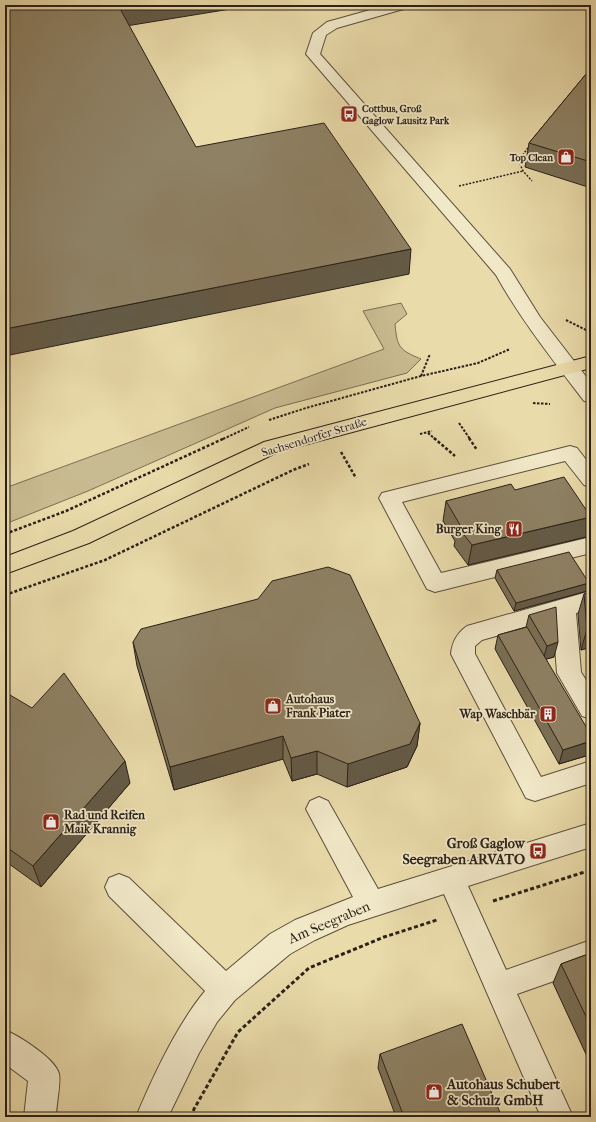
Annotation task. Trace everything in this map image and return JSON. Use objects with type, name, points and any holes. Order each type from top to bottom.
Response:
[{"type":"main road","name":"Sachsendorfer Straße","points":[[5,566],[81,538],[271,447],[591,362]]},
{"type":"street","points":[[402,5],[332,25],[320,33],[313,54],[504,273],[539,327],[591,396]]},
{"type":"street","points":[[591,480],[570,453],[389,498],[435,583],[591,544]]},
{"type":"street","points":[[591,600],[475,633],[466,639],[463,644],[463,654],[535,790],[591,772]]},
{"type":"street","points":[[564,608],[569,673],[591,709]]},
{"type":"street","points":[[319,809],[371,904]]},
{"type":"street","name":"Am Seegraben","points":[[152,1117],[188,1042],[207,1012],[225,990],[280,944],[305,930],[344,913],[591,835]]},
{"type":"street","points":[[451,879],[557,1117]]},
{"type":"street","points":[[119,887],[225,990]]},
{"type":"street","points":[[498,987],[591,954]]},
{"type":"street","points":[[5,1045],[44,1074],[40,1117]]},
{"type":"path","points":[[532,181],[520,168],[520,159],[534,140]]},
{"type":"path","points":[[433,191],[498,178],[523,171]]},
{"type":"path","points":[[564,319],[588,331]]},
{"type":"path","points":[[421,376],[430,354]]},
{"type":"path","points":[[527,402],[550,404]]},
{"type":"path","points":[[452,425],[466,421]]},
{"type":"path","points":[[458,423],[477,450]]},
{"type":"path","points":[[418,434],[434,430]]},
{"type":"path","points":[[428,432],[455,456]]},
{"type":"path","points":[[334,455],[348,450]]},
{"type":"path","points":[[341,452],[356,478]]},
{"type":"path","points":[[5,595],[105,560],[293,470],[314,462]]},
{"type":"path","points":[[191,1117],[194,1109],[238,1032],[309,968],[384,937],[591,870]]},
{"type":"shaded area","points":[[401,303],[407,314],[395,324],[398,343],[400,347],[408,353],[421,359],[407,373],[275,408],[88,491],[5,524],[5,488],[384,349],[363,311]]},
{"type":"building","points":[[5,5],[118,5],[196,147],[324,123],[411,249],[5,329]]},
{"type":"building","points":[[591,68],[591,162],[529,143]]},
{"type":"building","points":[[564,477],[591,517],[472,545],[457,526],[460,525],[446,501],[511,484],[515,490]]},
{"type":"building","points":[[569,552],[589,583],[516,603],[497,570]]},
{"type":"building","name":"Autohaus Frank Piater","points":[[328,567],[350,575],[420,723],[410,744],[348,764],[317,751],[291,758],[283,736],[170,767],[133,642],[141,629],[258,599],[272,581]]},
{"type":"building","points":[[591,592],[591,628],[587,629],[584,594]]},
{"type":"building","points":[[556,607],[558,642],[547,646],[529,615]]},
{"type":"building","points":[[527,627],[591,735],[591,741],[563,750],[498,635]]},
{"type":"building","name":"Rad und Reifen Maik Krannig","points":[[64,673],[125,761],[33,866],[5,846],[5,692],[32,708]]},
{"type":"building","points":[[591,953],[591,1027],[561,964]]},
{"type":"building","name":"Autohaus Schubert & Schulz GmbH","points":[[462,1024],[502,1117],[404,1117],[380,1054]]},
{"type":"place","name":"Cottbus, Groß Gaglow Lausitz Park","points":[[349,114]]},
{"type":"place","name":"Top Clean","points":[[566,157]]},
{"type":"place","name":"Burger King","points":[[514,529]]},
{"type":"place","name":"Autohaus Frank Piater","points":[[273,706]]},
{"type":"place","name":"Wap Waschbär","points":[[548,714]]},
{"type":"place","name":"Rad und Reifen Maik Krannig","points":[[51,822]]},
{"type":"place","name":"Groß Gaglow Seegraben ARVATO","points":[[538,851]]},
{"type":"place","name":"Autohaus Schubert & Schulz GmbH","points":[[434,1092]]}]
